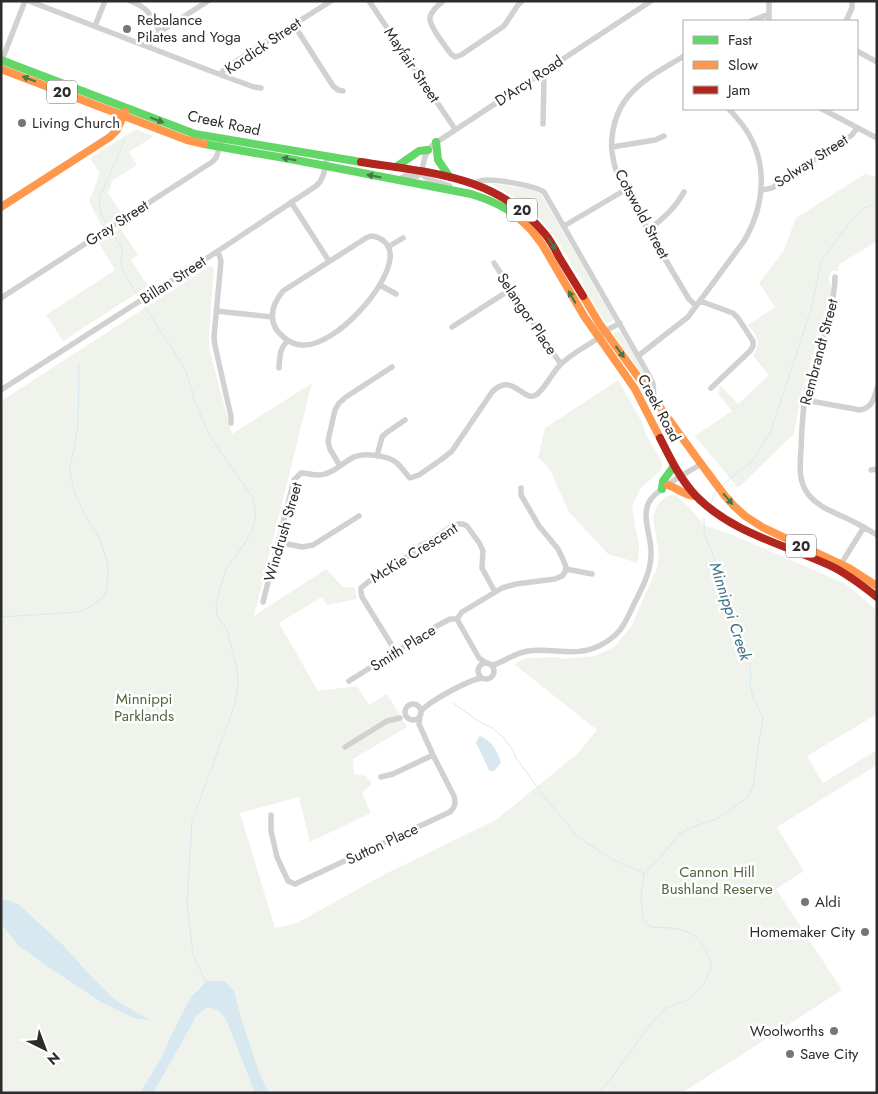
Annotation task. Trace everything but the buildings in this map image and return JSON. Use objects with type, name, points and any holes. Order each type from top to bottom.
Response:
[{"type":"main road","name":"Creek Road","points":[[2,60],[125,112]]},
{"type":"main road","name":"Creek Road","points":[[1,69],[221,143],[456,192],[494,202],[512,213],[529,227],[543,244],[571,295],[635,389],[674,466],[695,496],[717,514],[746,531],[840,570],[877,597]]},
{"type":"main road","points":[[1,207],[110,137],[116,130],[125,112]]},
{"type":"main road","points":[[436,142],[438,160],[449,176]]},
{"type":"main road","name":"Creek Road","points":[[221,143],[327,156],[449,176],[492,190],[517,206],[542,230],[556,249],[588,307],[605,332],[734,506],[769,532],[841,564],[877,586]]},
{"type":"main road","points":[[396,167],[419,151],[428,150]]},
{"type":"main road","points":[[674,466],[664,481],[665,487],[677,488],[687,495],[695,496]]},
{"type":"main road","points":[[746,531],[746,524],[750,519]]},
{"type":"street","points":[[2,60],[27,1],[254,88],[261,88]]},
{"type":"street","points":[[95,26],[105,1]]},
{"type":"street","points":[[130,1],[146,10],[160,32]]},
{"type":"street","points":[[148,47],[154,37],[160,32],[208,1]]},
{"type":"street","name":"Kordick Street","points":[[221,75],[227,67],[331,1]]},
{"type":"street","name":"Mayfair Street","points":[[370,1],[455,129]]},
{"type":"street","points":[[443,1],[434,10],[430,18],[431,24],[455,57],[461,55],[504,26],[522,1]]},
{"type":"street","name":"D'Arcy Road","points":[[422,171],[428,150],[436,142],[650,1]]},
{"type":"street","points":[[769,1],[769,20]]},
{"type":"street","points":[[846,20],[852,8],[852,1]]},
{"type":"street","points":[[754,20],[769,14]]},
{"type":"street","points":[[294,26],[333,86],[343,91]]},
{"type":"street","points":[[858,52],[877,62]]},
{"type":"street","name":"Cotswold Street","points":[[683,57],[646,80],[624,102],[615,122],[612,147],[613,158],[625,190],[689,299],[696,306]]},
{"type":"street","points":[[541,73],[544,80],[543,124]]},
{"type":"street","points":[[638,356],[688,317],[744,241],[757,215],[762,190],[758,156],[745,128],[730,110]]},
{"type":"street","points":[[824,110],[877,138]]},
{"type":"street","name":"Solway Street","points":[[762,190],[772,188],[852,136],[858,128]]},
{"type":"street","points":[[612,147],[655,140],[664,136]]},
{"type":"street","name":"Gray Street","points":[[1,298],[212,162],[216,158],[221,143]]},
{"type":"street","name":"Billan Street","points":[[1,390],[218,251],[318,184],[323,177],[327,156]]},
{"type":"street","name":"Creek Road","points":[[398,180],[405,176],[418,176],[422,171],[427,178],[448,185],[456,192]]},
{"type":"street","name":"Creek Road","points":[[474,183],[488,180],[532,187],[542,190],[546,194],[650,377],[653,384],[654,398]]},
{"type":"street","points":[[564,226],[625,190]]},
{"type":"street","points":[[648,230],[656,225],[680,201],[684,192]]},
{"type":"street","points":[[290,202],[329,261]]},
{"type":"street","points":[[371,236],[378,237],[384,241],[390,254],[388,268],[380,285],[357,315],[316,343],[305,345],[287,340],[275,326],[272,317],[273,305],[284,291],[329,261],[371,236]]},
{"type":"street","points":[[388,247],[403,238]]},
{"type":"street","points":[[218,251],[221,261],[214,337],[231,423]]},
{"type":"street","name":"Selangor Place","points":[[494,264],[561,364]]},
{"type":"street","name":"Rembrandt Street","points":[[836,277],[831,310],[805,400],[800,471],[802,483],[813,500],[824,508],[877,535]]},
{"type":"street","points":[[380,285],[396,294]]},
{"type":"street","points":[[452,327],[511,289]]},
{"type":"street","points":[[700,300],[733,313],[753,341],[750,352],[711,388]]},
{"type":"street","points":[[216,312],[272,317]]},
{"type":"street","points":[[392,367],[339,403],[335,410],[328,442],[340,466],[361,455],[377,456],[393,460],[410,478],[419,475],[452,450],[498,386],[511,385],[534,397],[539,394],[561,364],[620,323]]},
{"type":"street","points":[[280,368],[280,353],[287,340]]},
{"type":"street","points":[[805,400],[860,410],[870,406],[877,388]]},
{"type":"street","points":[[377,456],[382,437],[405,420]]},
{"type":"street","points":[[494,667],[526,651],[568,653],[588,650],[610,640],[620,630],[648,575],[651,554],[646,518],[647,509],[653,496],[701,464]]},
{"type":"street","name":"Windrush Street","points":[[263,602],[294,480],[301,473],[318,476],[340,466]]},
{"type":"street","points":[[521,488],[521,495],[539,526],[558,549],[566,569],[592,574]]},
{"type":"street","points":[[278,542],[302,548],[313,545],[359,516]]},
{"type":"street","name":"McKie Crescent","points":[[396,652],[362,597],[361,588],[452,526],[463,524],[467,526],[480,544],[483,551],[482,568],[495,592]]},
{"type":"street","points":[[841,564],[864,527]]},
{"type":"street","name":"Smith Place","points":[[349,680],[437,626],[450,619],[457,619],[462,612],[502,588],[516,584],[555,579],[562,576],[566,569]]},
{"type":"street","points":[[457,619],[479,658],[494,667]]},
{"type":"street","points":[[479,658],[479,673],[484,679],[490,679],[494,675],[494,667]]},
{"type":"street","points":[[427,704],[416,722],[406,716],[405,708],[407,706],[427,704],[473,680],[479,673],[480,665],[485,662]]},
{"type":"street","points":[[417,704],[421,708],[421,714]]},
{"type":"street","points":[[345,747],[386,721],[400,718]]},
{"type":"street","name":"Sutton Place","points":[[271,815],[270,831],[277,857],[288,881],[295,884],[450,812],[456,803],[454,796],[416,722]]},
{"type":"street","points":[[381,777],[393,774],[433,755]]},
{"type":"green space","points":[[136,129],[154,136],[129,152],[137,165],[113,180],[108,193],[122,214],[102,227],[89,201],[99,172],[90,158]]},
{"type":"green space","points":[[865,174],[877,177],[877,241],[840,264],[838,271],[830,273],[831,297],[801,394],[794,434],[738,488],[695,436],[732,411],[718,394],[720,385],[738,404],[769,375],[753,356],[758,343],[748,325],[775,307],[759,283],[783,252],[796,218]]},
{"type":"green space","points":[[491,183],[533,190],[541,194],[613,318],[612,322],[606,323],[603,319],[583,286],[582,279],[574,270],[568,257],[544,223],[524,204]]},
{"type":"green space","points":[[120,228],[138,255],[131,260],[148,286],[63,341],[46,315],[115,270],[98,242]]},
{"type":"green space","name":"Minnippi Parklands","points":[[210,266],[214,268],[209,348],[232,434],[312,383],[254,616],[326,569],[343,587],[354,587],[357,599],[327,605],[322,597],[279,623],[318,691],[357,686],[369,705],[387,694],[407,727],[353,759],[354,774],[366,776],[372,784],[362,793],[371,813],[310,842],[299,797],[240,813],[275,928],[297,923],[387,873],[496,820],[577,754],[597,730],[514,664],[527,658],[556,657],[564,659],[595,656],[614,647],[631,627],[657,568],[659,554],[653,517],[657,505],[665,497],[671,495],[677,496],[704,525],[733,535],[844,583],[877,611],[877,714],[807,756],[823,783],[877,750],[877,765],[777,827],[804,871],[776,889],[842,990],[682,1093],[1,1093],[1,401]]},
{"type":"green space","points":[[615,331],[621,333],[649,380],[651,388],[614,337]]},
{"type":"green space","points":[[618,380],[643,424],[645,433],[661,459],[662,465],[660,471],[640,489],[632,506],[639,544],[638,563],[608,554],[569,512],[550,470],[538,457],[545,428]]},
{"type":"shaded area","points":[[480,736],[494,747],[498,754],[501,763],[494,771],[489,770],[476,743]]},
{"type":"shaded area","points":[[1,898],[18,904],[63,945],[113,998],[151,1020],[134,1018],[101,1002],[19,946],[1,924]]},
{"type":"shaded area","points":[[207,981],[225,981],[234,991],[260,1075],[269,1093],[255,1093],[226,1019],[218,1010],[208,1007],[196,1016],[153,1093],[140,1093],[159,1062],[192,996]]},
{"type":"waterway","points":[[106,222],[100,210],[100,197],[125,139]]},
{"type":"waterway","name":"Minnippi Creek","points":[[722,486],[751,463],[770,433],[812,306],[821,261],[858,213],[864,208],[877,204]]},
{"type":"waterway","points":[[114,235],[122,249],[121,264],[123,271],[136,293]]},
{"type":"waterway","points":[[145,307],[185,369],[193,398],[211,438],[253,498],[256,516],[253,529],[226,569],[216,603],[217,615],[227,630],[237,669],[238,684],[235,704],[192,821],[187,903],[193,954],[206,983]]},
{"type":"waterway","points":[[1,617],[80,612],[95,604],[104,596],[107,588],[108,565],[100,539],[87,519],[75,494],[70,474],[78,426],[79,364]]},
{"type":"waterway","name":"Minnippi Creek","points":[[711,503],[716,491]]},
{"type":"waterway","name":"Minnippi Creek","points":[[598,1093],[610,1080],[649,1026],[666,1008],[687,1000],[702,987],[712,966],[702,944],[690,933],[672,928],[650,927],[643,918],[641,897],[644,873],[660,858],[679,834],[692,827],[717,819],[748,797],[753,786],[763,717],[753,698],[747,650],[728,593],[704,532],[704,518]]},
{"type":"waterway","points":[[453,703],[502,736],[543,795],[577,836],[613,860],[644,873]]},
{"type":"traffic: fast","points":[[1,60],[195,134],[361,162]]},
{"type":"traffic: fast","points":[[436,142],[438,160],[449,176]]},
{"type":"traffic: fast","points":[[204,144],[471,194],[498,204],[522,221]]},
{"type":"traffic: fast","points":[[396,167],[419,151],[428,150]]},
{"type":"traffic: fast","points":[[662,489],[663,481],[674,466]]},
{"type":"traffic: slow","points":[[1,69],[187,140],[204,144]]},
{"type":"traffic: slow","points":[[1,207],[110,137],[117,130],[125,112]]},
{"type":"traffic: slow","points":[[522,221],[542,244],[584,316],[635,389],[660,438]]},
{"type":"traffic: slow","points":[[583,296],[599,323],[734,506],[762,527],[849,568],[877,586]]},
{"type":"traffic: slow","points":[[668,485],[695,496]]},
{"type":"traffic: jam","points":[[361,162],[437,174],[461,180],[484,188],[506,199],[526,214],[551,242],[583,296]]},
{"type":"traffic: jam","points":[[660,438],[685,483],[711,509],[743,529],[833,567],[877,597]]},
{"type":"place","name":"Rebalance Pilates and Yoga","points":[[127,29]]},
{"type":"place","name":"Living Church","points":[[22,123]]},
{"type":"place","name":"Aldi","points":[[805,902]]},
{"type":"place","name":"Homemaker City","points":[[865,932]]},
{"type":"place","name":"Woolworths","points":[[834,1031]]},
{"type":"place","name":"Save City","points":[[790,1054]]},
{"type":"park label","name":"Cannon Hill Bushland Reserve","points":[[717,880]]}]
